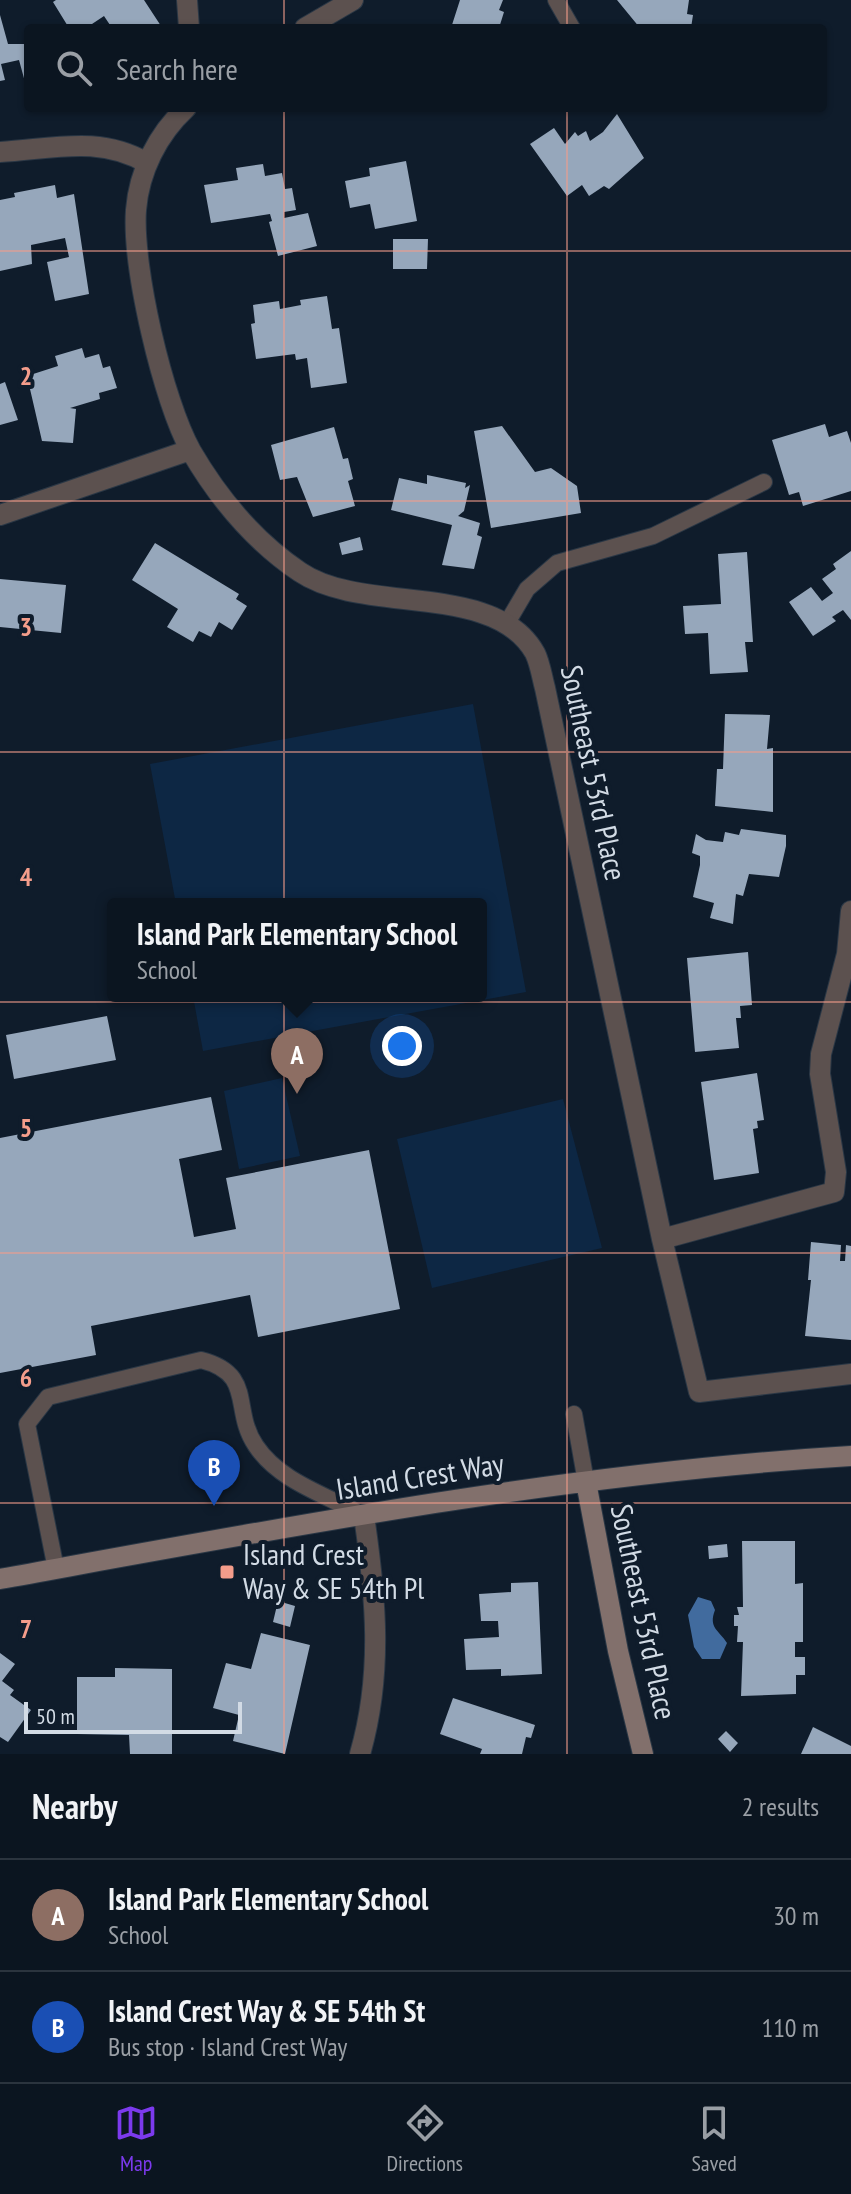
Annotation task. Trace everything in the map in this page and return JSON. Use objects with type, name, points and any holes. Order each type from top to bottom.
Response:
[{"type":"main road","name":"Island Crest Way","points":[[0,1579],[364,1516],[586,1482],[715,1465],[851,1456]]},
{"type":"main road","name":"Southeast 53rd Place","points":[[586,1482],[618,1651],[643,1754]]},
{"type":"street","points":[[187,0],[189,24]]},
{"type":"street","points":[[312,24],[353,0]]},
{"type":"street","name":"Southeast 53rd Place","points":[[183,112],[157,143],[147,163],[136,208],[137,247],[160,370],[190,450],[231,510],[265,547],[303,575],[335,587],[470,610],[507,623],[536,655],[662,1239],[699,1392],[851,1374]]},
{"type":"street","points":[[0,152],[81,145],[123,148],[147,163]]},
{"type":"street","points":[[0,515],[190,450]]},
{"type":"street","points":[[662,1239],[834,1192],[836,1172],[820,1074],[821,1054],[847,954],[851,911]]},
{"type":"street","points":[[360,1754],[375,1681],[377,1636],[364,1516]]},
{"type":"lane","points":[[556,0],[570,24]]},
{"type":"lane","points":[[507,623],[527,589],[557,563],[653,536],[764,482]]},
{"type":"lane","points":[[56,1569],[27,1424],[48,1397],[201,1360],[222,1365],[238,1384],[255,1445],[284,1475],[364,1516]]},
{"type":"lane","points":[[574,1414],[586,1482]]},
{"type":"shaded area","points":[[473,704],[526,992],[487,999],[487,898],[175,898],[150,764]]},
{"type":"shaded area","points":[[194,1002],[471,1002],[203,1051]]},
{"type":"shaded area","points":[[282,1078],[300,1156],[239,1169],[224,1091]]},
{"type":"shaded area","points":[[563,1099],[602,1248],[432,1288],[397,1139]]},
{"type":"shaded area","points":[[698,1597],[711,1601],[715,1610],[715,1628],[727,1643],[720,1659],[702,1659],[694,1647],[688,1615]]},
{"type":"building","points":[[144,0],[160,24],[109,24],[104,16],[92,24],[67,24],[53,2]]},
{"type":"building","points":[[460,0],[503,0],[499,10],[504,12],[500,24],[452,24]]},
{"type":"building","points":[[617,0],[689,0],[687,14],[693,15],[692,24],[637,24]]},
{"type":"building","points":[[0,15],[8,44],[24,44],[24,78],[19,60],[1,64],[5,80],[0,81]]},
{"type":"building","points":[[617,114],[644,158],[609,189],[604,186],[589,196],[582,185],[567,196],[530,144],[554,128],[565,144],[575,132],[578,136],[586,131],[590,141],[603,132]]},
{"type":"building","points":[[406,161],[417,221],[375,229],[370,204],[350,208],[345,181],[370,176],[369,168]]},
{"type":"building","points":[[263,164],[265,176],[282,173],[285,189],[292,188],[296,210],[284,212],[284,218],[308,213],[317,246],[278,256],[269,222],[272,221],[270,214],[211,223],[204,185],[238,180],[236,168]]},
{"type":"building","points":[[55,185],[57,198],[74,194],[89,294],[55,301],[47,262],[69,257],[65,238],[31,245],[32,264],[0,271],[0,200],[15,197],[14,193]]},
{"type":"building","points":[[393,239],[428,239],[427,269],[393,269]]},
{"type":"building","points":[[327,296],[332,329],[339,328],[347,383],[311,388],[307,358],[296,360],[295,354],[256,359],[251,324],[255,323],[253,305],[279,301],[280,309],[301,305],[300,300]]},
{"type":"building","points":[[82,348],[85,358],[99,354],[103,368],[110,366],[117,388],[99,393],[100,399],[70,408],[76,409],[73,443],[42,441],[27,376],[58,366],[55,356]]},
{"type":"building","points":[[5,382],[18,420],[0,425],[0,384]]},
{"type":"building","points":[[825,424],[829,437],[847,431],[851,443],[851,491],[803,506],[799,492],[789,495],[772,440]]},
{"type":"building","points":[[502,426],[535,472],[551,468],[577,486],[581,513],[491,528],[474,431]]},
{"type":"building","points":[[334,427],[343,459],[348,458],[353,479],[348,481],[355,506],[313,517],[297,477],[280,480],[271,445]]},
{"type":"building","points":[[427,475],[466,483],[465,488],[470,485],[464,511],[458,516],[480,523],[477,535],[482,537],[474,569],[442,565],[452,525],[391,510],[399,478],[427,484]]},
{"type":"building","points":[[360,537],[363,550],[342,555],[339,543]]},
{"type":"building","points":[[155,543],[239,594],[236,599],[247,606],[232,630],[219,622],[211,637],[199,631],[193,642],[167,627],[178,609],[132,580]]},
{"type":"building","points":[[851,551],[851,620],[843,610],[832,617],[836,621],[813,636],[789,602],[811,587],[822,601],[833,593],[822,579],[836,569],[833,564]]},
{"type":"building","points":[[747,552],[753,642],[745,642],[748,672],[710,674],[708,633],[685,634],[683,606],[721,604],[718,554]]},
{"type":"building","points":[[0,579],[66,585],[61,633],[0,627]]},
{"type":"building","points":[[725,714],[770,715],[767,749],[773,748],[773,812],[715,806],[717,769],[723,769]]},
{"type":"building","points":[[741,829],[786,835],[786,846],[779,877],[749,874],[743,896],[736,894],[733,924],[710,918],[714,903],[693,897],[700,856],[692,853],[696,834],[706,840],[723,842],[725,832],[739,835]]},
{"type":"building","points":[[748,952],[752,1005],[740,1006],[741,1018],[736,1018],[739,1048],[695,1052],[687,958]]},
{"type":"building","points":[[107,1016],[116,1060],[14,1079],[6,1035]]},
{"type":"building","points":[[757,1073],[764,1120],[757,1121],[758,1128],[753,1129],[759,1173],[714,1180],[701,1082]]},
{"type":"building","points":[[211,1097],[222,1150],[179,1159],[194,1237],[236,1229],[226,1178],[369,1150],[400,1309],[258,1337],[250,1295],[91,1326],[96,1355],[0,1373],[0,1138]]},
{"type":"building","points":[[811,1242],[841,1245],[840,1261],[845,1261],[846,1245],[851,1246],[851,1340],[805,1336],[811,1280],[808,1280]]},
{"type":"building","points":[[742,1541],[795,1541],[795,1584],[803,1583],[803,1642],[795,1642],[795,1657],[805,1657],[805,1675],[796,1675],[796,1694],[741,1696],[743,1642],[737,1642],[738,1626],[734,1626],[734,1615],[739,1615],[737,1607],[743,1607]]},
{"type":"building","points":[[727,1544],[728,1557],[709,1559],[708,1546]]},
{"type":"building","points":[[538,1582],[542,1674],[501,1676],[501,1669],[466,1670],[464,1639],[499,1637],[498,1621],[481,1621],[479,1594],[511,1592],[511,1583]]},
{"type":"building","points":[[278,1601],[295,1606],[290,1627],[273,1622]]},
{"type":"building","points":[[261,1633],[310,1645],[285,1754],[233,1741],[239,1715],[213,1708],[226,1663],[251,1669]]},
{"type":"building","points":[[0,1653],[15,1664],[2,1681],[14,1690],[10,1695],[31,1710],[8,1742],[0,1737]]},
{"type":"building","points":[[115,1668],[172,1669],[172,1754],[130,1754],[129,1735],[77,1734],[77,1677],[115,1677]]},
{"type":"building","points":[[453,1698],[535,1725],[531,1738],[526,1737],[522,1754],[480,1754],[482,1749],[440,1734]]},
{"type":"building","points":[[813,1727],[851,1746],[851,1754],[801,1754]]},
{"type":"building","points":[[726,1731],[738,1743],[730,1752],[718,1739]]},
{"type":"place","name":"Island Park Elementary School","points":[[297,1094]]},
{"type":"place","name":"Island Crest Way & SE 54th St","points":[[214,1506]]},
{"type":"place","name":"Island Crest Way & SE 54th Pl","points":[[227,1572]]}]
